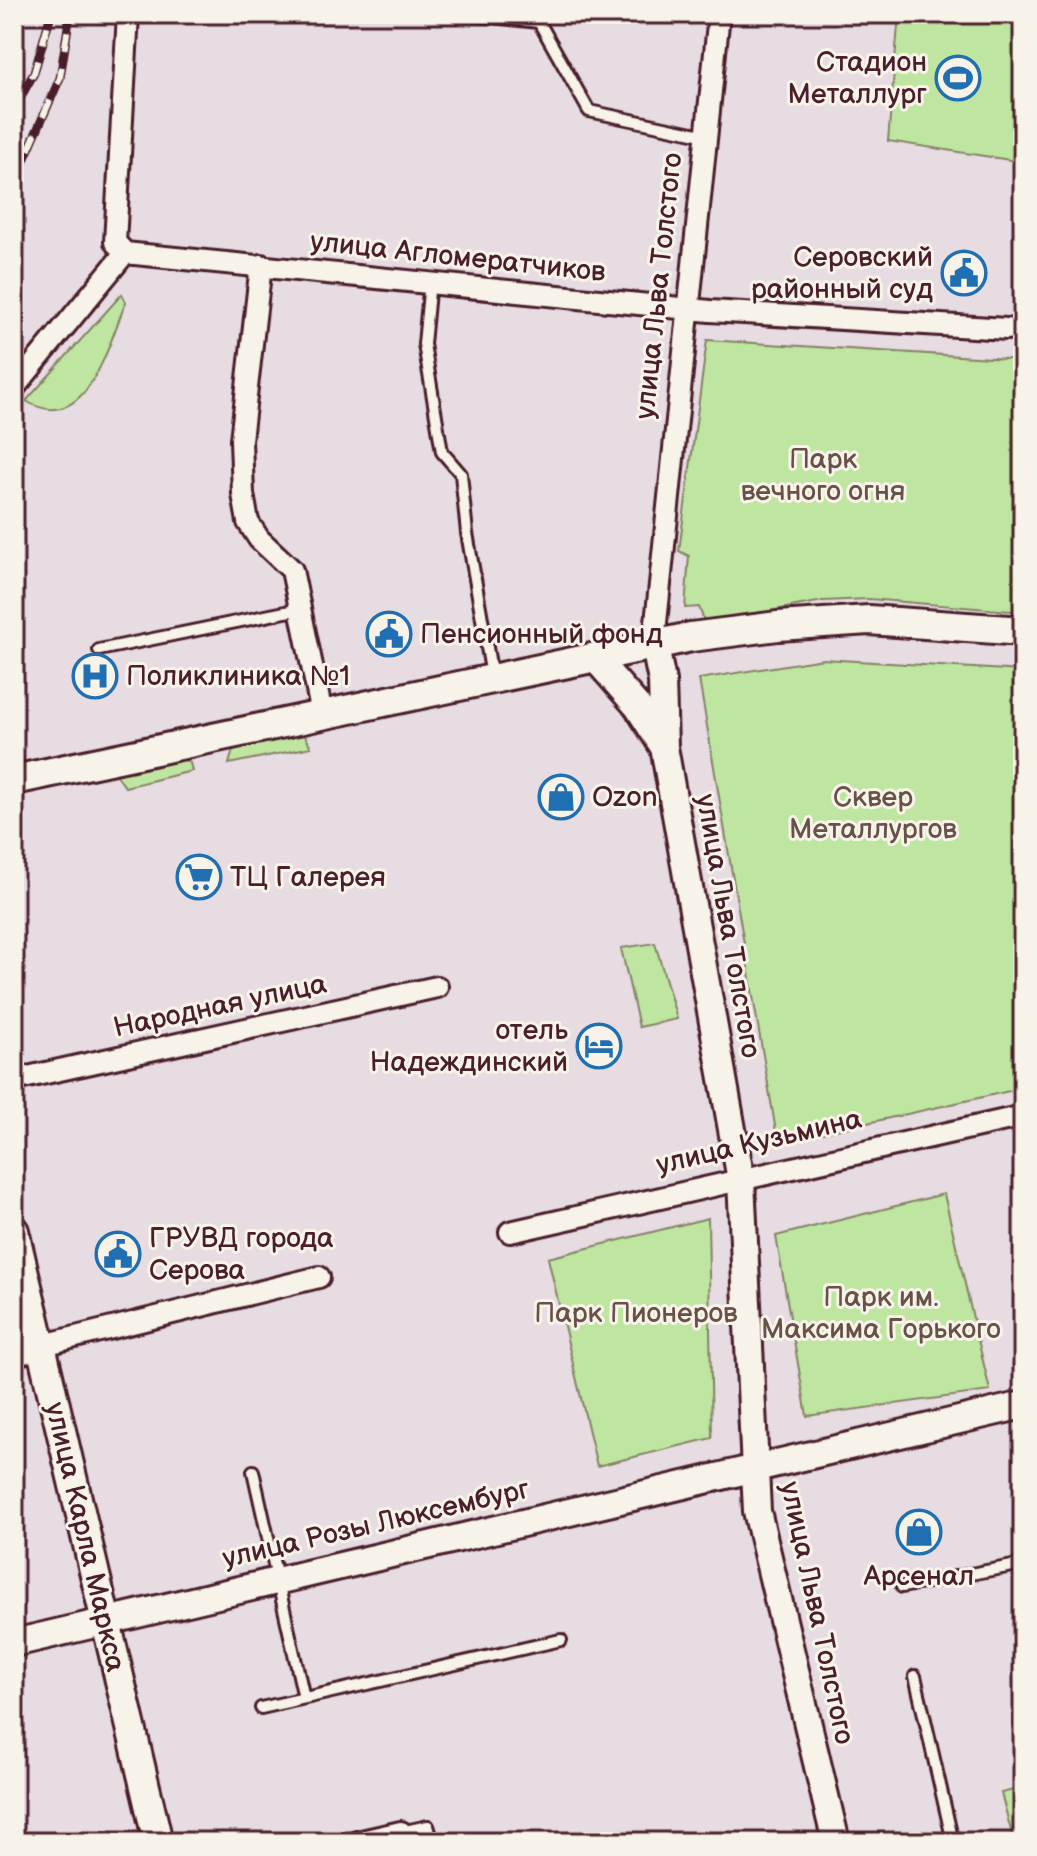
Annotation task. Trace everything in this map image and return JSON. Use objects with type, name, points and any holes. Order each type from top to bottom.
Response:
[{"type":"main road","points":[[14,780],[595,658],[654,642],[778,626],[869,620],[1023,631]]},
{"type":"main road","name":"улица Карла Маркса","points":[[14,1231],[27,1349],[106,1620],[158,1842]]},
{"type":"street","points":[[14,388],[125,253],[115,242],[128,14]]},
{"type":"street","name":"улица Льва Толстого","points":[[719,14],[654,642],[662,681],[664,747],[741,1180],[757,1511],[836,1842]]},
{"type":"street","name":"улица Агломератчиков","points":[[125,253],[690,309],[1007,329]]},
{"type":"street","points":[[261,265],[241,440],[243,494],[248,522],[259,539],[292,570],[322,714]]},
{"type":"street","points":[[595,658],[638,707],[664,747]]},
{"type":"street","name":"Народная улица","points":[[14,1080],[437,987]]},
{"type":"street","name":"улица Кузьмина","points":[[510,1232],[1023,1116]]},
{"type":"street","points":[[27,1349],[319,1277]]},
{"type":"street","name":"улица Розы Люксембург","points":[[14,1643],[1023,1405]]},
{"type":"street","points":[[357,1842],[401,1832]]},
{"type":"lane","points":[[462,14],[539,22],[589,111],[707,136]]},
{"type":"lane","points":[[430,281],[424,344],[442,452],[461,474],[467,533],[492,678]]},
{"type":"lane","points":[[99,650],[300,609]]},
{"type":"lane","points":[[253,1471],[304,1698]]},
{"type":"lane","points":[[902,1587],[1023,1564]]},
{"type":"lane","points":[[261,1708],[561,1640]]},
{"type":"lane","points":[[915,1676],[953,1842]]},
{"type":"lane","points":[[401,1832],[428,1826],[433,1842]]},
{"type":"green space","name":"Стадион Металлург","points":[[899,14],[1023,14],[1023,162],[888,141]]},
{"type":"green space","points":[[122,294],[126,302],[112,339],[93,380],[80,396],[65,407],[47,409],[26,401]]},
{"type":"green space","name":"Парк вечного огня","points":[[707,340],[1023,360],[1023,612],[869,599],[823,601],[705,623],[699,607],[685,608],[689,556],[679,551]]},
{"type":"green space","name":"Сквер Металлургов","points":[[823,659],[1023,671],[1023,1088],[778,1143],[699,679]]},
{"type":"green space","points":[[303,732],[311,747],[229,764],[233,750]]},
{"type":"green space","points":[[183,759],[190,763],[192,771],[125,787],[116,774]]},
{"type":"green space","points":[[655,943],[677,1019],[639,1027],[621,948]]},
{"type":"green space","name":"Парк им. Максима Горького","points":[[944,1194],[990,1391],[807,1416],[776,1236]]},
{"type":"green space","name":"Парк Пионеров","points":[[708,1218],[712,1438],[597,1466],[548,1258]]},
{"type":"green space","points":[[1023,1788],[1023,1842],[1014,1842],[1001,1793]]},
{"type":"railway","points":[[14,109],[34,73],[51,14]]},
{"type":"railway","points":[[14,183],[60,78],[70,14]]},
{"type":"place","name":"Стадион Металлург","points":[[958,78]]},
{"type":"place","name":"Серовский районный суд","points":[[964,273]]},
{"type":"place","name":"Пенсионный фонд","points":[[389,634]]},
{"type":"place","name":"Поликлиника №1","points":[[95,676]]},
{"type":"place","name":"Ozon","points":[[561,797]]},
{"type":"place","name":"ТЦ Галерея","points":[[199,877]]},
{"type":"place","name":"отель Надеждинский","points":[[599,1046]]},
{"type":"place","name":"ГРУВД города Серова","points":[[118,1254]]},
{"type":"place","name":"Арсенал","points":[[919,1532]]}]
